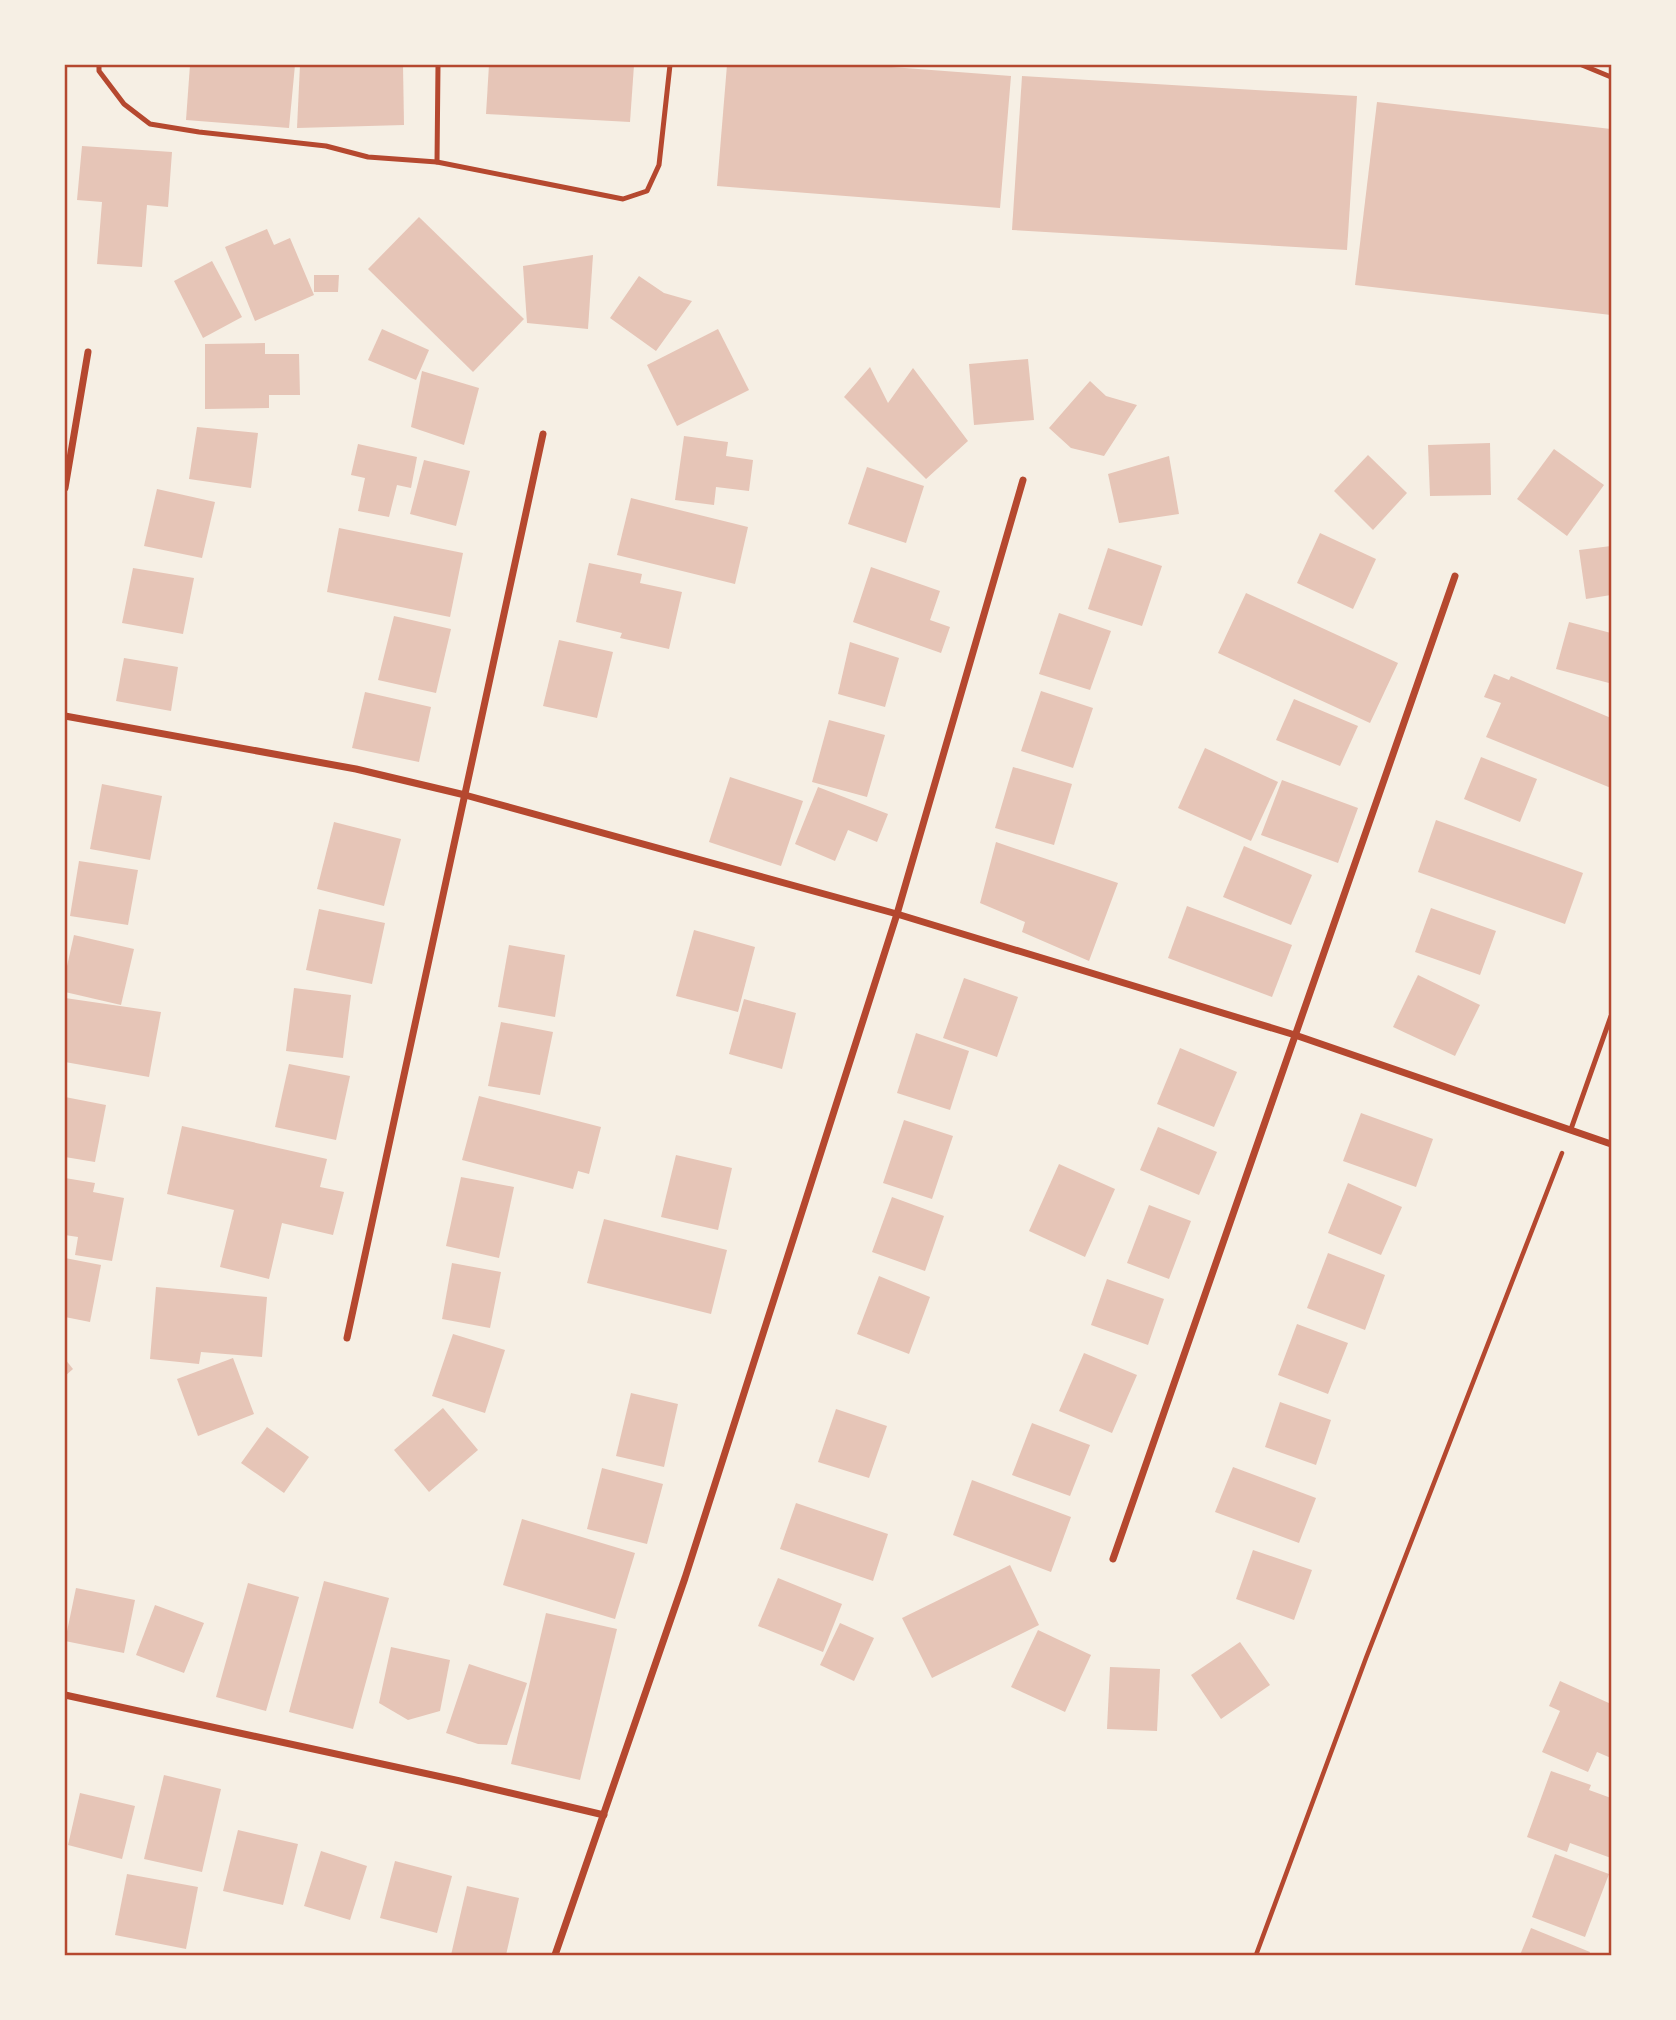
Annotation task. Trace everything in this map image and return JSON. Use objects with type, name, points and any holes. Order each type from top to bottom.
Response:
[{"type":"street","points":[[65,488],[88,352]]},
{"type":"street","points":[[347,1338],[543,434]]},
{"type":"street","points":[[555,1955],[685,1578],[897,914],[1023,480]]},
{"type":"street","points":[[1113,1559],[1455,576]]},
{"type":"street","points":[[65,716],[356,769],[465,795],[897,914],[1295,1035],[1611,1144]]},
{"type":"street","points":[[65,1695],[604,1815]]},
{"type":"lane","points":[[99,65],[99,71],[124,104],[149,124],[326,146],[369,157],[437,162],[623,199],[647,191],[659,165],[670,65]]},
{"type":"lane","points":[[437,162],[438,65]]},
{"type":"lane","points":[[1582,65],[1611,77]]},
{"type":"lane","points":[[1571,1129],[1611,1016]]},
{"type":"path","points":[[1256,1955],[1366,1658],[1571,1129]]},
{"type":"building","points":[[190,65],[295,65],[289,128],[186,120]]},
{"type":"building","points":[[300,65],[403,65],[404,125],[297,128]]},
{"type":"building","points":[[489,65],[634,65],[630,122],[486,114]]},
{"type":"building","points":[[727,65],[865,65],[1011,76],[1000,208],[717,186]]},
{"type":"building","points":[[1022,76],[1357,96],[1347,250],[1012,230]]},
{"type":"building","points":[[1377,102],[1611,129],[1611,315],[1355,285]]},
{"type":"building","points":[[82,146],[172,152],[168,207],[147,205],[142,267],[97,264],[102,202],[77,200]]},
{"type":"building","points":[[419,217],[524,319],[473,372],[368,269]]},
{"type":"building","points":[[267,229],[274,245],[290,238],[314,295],[255,321],[225,247]]},
{"type":"building","points":[[593,255],[588,329],[527,323],[523,266]]},
{"type":"building","points":[[212,261],[242,317],[203,338],[174,281]]},
{"type":"building","points":[[314,275],[339,275],[338,292],[314,292]]},
{"type":"building","points":[[639,276],[664,293],[692,301],[656,351],[610,318]]},
{"type":"building","points":[[382,329],[429,350],[416,380],[368,360]]},
{"type":"building","points":[[718,329],[749,390],[677,426],[647,365]]},
{"type":"building","points":[[265,343],[265,354],[299,354],[300,395],[269,395],[269,408],[205,409],[205,344]]},
{"type":"building","points":[[1028,359],[1034,420],[974,425],[969,364]]},
{"type":"building","points":[[870,367],[888,403],[913,368],[968,441],[926,479],[844,397]]},
{"type":"building","points":[[422,371],[479,388],[464,445],[411,427]]},
{"type":"building","points":[[1090,381],[1106,396],[1137,405],[1104,456],[1071,448],[1049,428]]},
{"type":"building","points":[[197,427],[258,433],[251,488],[189,479]]},
{"type":"building","points":[[684,436],[728,442],[726,456],[753,460],[749,491],[716,487],[714,505],[675,500]]},
{"type":"building","points":[[1490,443],[1491,495],[1430,496],[1428,445]]},
{"type":"building","points":[[358,444],[417,457],[411,488],[397,485],[389,517],[358,511],[365,478],[351,475]]},
{"type":"building","points":[[1554,449],[1604,485],[1567,536],[1517,499]]},
{"type":"building","points":[[1368,455],[1407,493],[1373,530],[1334,491]]},
{"type":"building","points":[[1169,456],[1179,514],[1119,523],[1108,474]]},
{"type":"building","points":[[424,460],[470,471],[456,526],[410,514]]},
{"type":"building","points":[[867,467],[924,486],[906,543],[848,524]]},
{"type":"building","points":[[157,489],[215,502],[202,558],[144,546]]},
{"type":"building","points":[[631,498],[748,527],[735,584],[617,555]]},
{"type":"building","points":[[339,528],[463,553],[450,617],[327,592]]},
{"type":"building","points":[[1320,533],[1376,559],[1353,609],[1297,583]]},
{"type":"building","points":[[1611,546],[1611,595],[1586,599],[1579,550]]},
{"type":"building","points":[[1108,548],[1162,566],[1142,626],[1088,609]]},
{"type":"building","points":[[589,563],[642,574],[640,583],[682,592],[669,649],[620,638],[622,633],[576,622]]},
{"type":"building","points":[[871,567],[940,591],[930,620],[950,627],[941,653],[853,622]]},
{"type":"building","points":[[133,568],[194,578],[183,634],[122,623]]},
{"type":"building","points":[[1246,593],[1398,663],[1370,723],[1218,653]]},
{"type":"building","points":[[1059,613],[1111,631],[1090,690],[1039,674]]},
{"type":"building","points":[[394,616],[451,629],[436,693],[378,680]]},
{"type":"building","points":[[1569,622],[1611,633],[1609,683],[1556,669]]},
{"type":"building","points":[[559,640],[613,652],[597,718],[543,706]]},
{"type":"building","points":[[850,642],[899,658],[885,707],[838,694]]},
{"type":"building","points":[[124,658],[178,667],[171,711],[116,701]]},
{"type":"building","points":[[1494,674],[1509,680],[1511,676],[1611,718],[1611,788],[1486,737],[1501,703],[1484,697]]},
{"type":"building","points":[[1041,691],[1093,708],[1073,768],[1021,751]]},
{"type":"building","points":[[365,692],[431,707],[419,762],[352,748]]},
{"type":"building","points":[[1294,699],[1358,726],[1340,766],[1276,740]]},
{"type":"building","points":[[829,720],[885,735],[867,797],[812,782]]},
{"type":"building","points":[[1205,748],[1278,782],[1251,841],[1178,808]]},
{"type":"building","points":[[1481,757],[1537,779],[1520,822],[1464,799]]},
{"type":"building","points":[[1013,767],[1072,784],[1054,845],[995,828]]},
{"type":"building","points":[[730,777],[803,801],[781,866],[709,842]]},
{"type":"building","points":[[1282,780],[1358,808],[1338,863],[1261,835]]},
{"type":"building","points":[[102,784],[162,796],[150,860],[90,849]]},
{"type":"building","points":[[818,787],[888,814],[877,842],[848,830],[835,861],[795,844]]},
{"type":"building","points":[[1436,820],[1583,873],[1565,924],[1418,872]]},
{"type":"building","points":[[334,822],[401,839],[384,906],[317,889]]},
{"type":"building","points":[[996,842],[1118,883],[1089,961],[1022,932],[1025,922],[980,903]]},
{"type":"building","points":[[1244,846],[1312,875],[1291,925],[1223,897]]},
{"type":"building","points":[[79,861],[138,870],[128,925],[70,916]]},
{"type":"building","points":[[1187,906],[1292,945],[1272,997],[1168,958]]},
{"type":"building","points":[[1431,908],[1496,931],[1480,975],[1415,952]]},
{"type":"building","points":[[319,909],[385,923],[372,984],[306,970]]},
{"type":"building","points":[[694,930],[755,947],[738,1012],[676,996]]},
{"type":"building","points":[[74,935],[134,949],[121,1005],[65,992],[65,975]]},
{"type":"building","points":[[509,945],[565,955],[555,1017],[498,1007]]},
{"type":"building","points":[[1418,975],[1480,1005],[1455,1056],[1393,1027]]},
{"type":"building","points":[[964,978],[1018,997],[997,1057],[943,1038]]},
{"type":"building","points":[[294,988],[351,995],[343,1058],[286,1051]]},
{"type":"building","points":[[65,998],[161,1012],[149,1077],[65,1062]]},
{"type":"building","points":[[744,999],[796,1013],[782,1069],[729,1054]]},
{"type":"building","points":[[501,1022],[553,1032],[540,1095],[488,1086]]},
{"type":"building","points":[[916,1033],[969,1051],[950,1110],[897,1093]]},
{"type":"building","points":[[1180,1048],[1237,1072],[1214,1127],[1157,1104]]},
{"type":"building","points":[[289,1064],[350,1076],[336,1140],[275,1127]]},
{"type":"building","points":[[479,1096],[601,1127],[589,1174],[578,1171],[573,1189],[462,1160]]},
{"type":"building","points":[[65,1097],[106,1105],[95,1162],[65,1157]]},
{"type":"building","points":[[1361,1113],[1433,1139],[1416,1187],[1343,1161]]},
{"type":"building","points":[[904,1120],[953,1136],[932,1199],[883,1183]]},
{"type":"building","points":[[182,1126],[327,1159],[320,1187],[344,1192],[333,1235],[282,1223],[269,1279],[220,1267],[234,1210],[167,1194]]},
{"type":"building","points":[[1158,1127],[1217,1152],[1199,1195],[1140,1170]]},
{"type":"building","points":[[676,1155],[732,1168],[718,1230],[661,1217]]},
{"type":"building","points":[[1059,1164],[1115,1189],[1085,1257],[1029,1231]]},
{"type":"building","points":[[461,1177],[514,1187],[499,1258],[446,1246]]},
{"type":"building","points":[[65,1178],[95,1183],[93,1192],[124,1198],[112,1261],[75,1255],[78,1237],[65,1235]]},
{"type":"building","points":[[1348,1183],[1402,1207],[1381,1255],[1328,1233]]},
{"type":"building","points":[[892,1197],[944,1216],[925,1271],[872,1252]]},
{"type":"building","points":[[1149,1205],[1191,1221],[1169,1279],[1127,1263]]},
{"type":"building","points":[[604,1219],[727,1250],[711,1314],[587,1283]]},
{"type":"building","points":[[1328,1253],[1385,1275],[1365,1330],[1307,1308]]},
{"type":"building","points":[[65,1258],[101,1265],[90,1322],[65,1317]]},
{"type":"building","points":[[452,1263],[501,1272],[490,1328],[442,1319]]},
{"type":"building","points":[[879,1276],[930,1297],[909,1354],[857,1334]]},
{"type":"building","points":[[1107,1279],[1164,1299],[1148,1345],[1091,1325]]},
{"type":"building","points":[[156,1287],[267,1297],[262,1357],[201,1352],[199,1364],[150,1359]]},
{"type":"building","points":[[1297,1324],[1348,1343],[1328,1394],[1278,1375]]},
{"type":"building","points":[[453,1334],[505,1350],[485,1413],[432,1396]]},
{"type":"building","points":[[1084,1353],[1137,1375],[1112,1433],[1059,1411]]},
{"type":"building","points":[[233,1358],[254,1414],[198,1436],[177,1379]]},
{"type":"building","points":[[65,1359],[73,1369],[65,1376]]},
{"type":"building","points":[[631,1393],[678,1404],[664,1467],[616,1456]]},
{"type":"building","points":[[1280,1402],[1331,1420],[1316,1465],[1265,1447]]},
{"type":"building","points":[[443,1408],[478,1450],[429,1492],[394,1450]]},
{"type":"building","points":[[836,1409],[887,1426],[869,1478],[818,1462]]},
{"type":"building","points":[[1032,1423],[1090,1445],[1070,1496],[1012,1475]]},
{"type":"building","points":[[267,1427],[309,1457],[284,1493],[241,1463]]},
{"type":"building","points":[[1233,1467],[1316,1498],[1299,1543],[1215,1512]]},
{"type":"building","points":[[602,1468],[663,1484],[647,1544],[587,1529]]},
{"type":"building","points":[[972,1480],[1071,1517],[1051,1572],[953,1535]]},
{"type":"building","points":[[796,1503],[888,1534],[873,1581],[780,1549]]},
{"type":"building","points":[[522,1519],[635,1553],[615,1619],[503,1585]]},
{"type":"building","points":[[1253,1550],[1312,1570],[1294,1620],[1236,1599]]},
{"type":"building","points":[[1010,1565],[1039,1625],[932,1678],[902,1618]]},
{"type":"building","points":[[778,1578],[842,1604],[823,1652],[758,1626]]},
{"type":"building","points":[[324,1581],[389,1598],[353,1729],[289,1712]]},
{"type":"building","points":[[248,1583],[299,1597],[266,1711],[216,1697]]},
{"type":"building","points":[[76,1588],[135,1600],[124,1653],[65,1641]]},
{"type":"building","points":[[155,1605],[204,1623],[184,1673],[136,1655]]},
{"type":"building","points":[[546,1613],[617,1629],[580,1780],[511,1764]]},
{"type":"building","points":[[840,1623],[874,1638],[854,1681],[820,1665]]},
{"type":"building","points":[[1038,1630],[1091,1655],[1065,1712],[1011,1687]]},
{"type":"building","points":[[1240,1642],[1270,1685],[1221,1719],[1191,1675]]},
{"type":"building","points":[[391,1647],[450,1660],[440,1711],[408,1720],[379,1703]]},
{"type":"building","points":[[469,1664],[527,1683],[507,1745],[478,1744],[446,1733]]},
{"type":"building","points":[[1110,1667],[1160,1669],[1157,1731],[1107,1729]]},
{"type":"building","points":[[1560,1681],[1611,1704],[1611,1758],[1597,1752],[1588,1772],[1542,1752],[1560,1711],[1549,1706]]},
{"type":"building","points":[[1551,1771],[1591,1785],[1589,1790],[1611,1798],[1611,1858],[1570,1843],[1567,1852],[1527,1837]]},
{"type":"building","points":[[164,1775],[221,1789],[202,1872],[144,1859]]},
{"type":"building","points":[[80,1793],[135,1806],[122,1859],[68,1845]]},
{"type":"building","points":[[238,1830],[298,1844],[283,1905],[223,1891]]},
{"type":"building","points":[[321,1851],[367,1866],[350,1920],[304,1906]]},
{"type":"building","points":[[1555,1854],[1609,1874],[1585,1937],[1532,1917]]},
{"type":"building","points":[[395,1861],[452,1876],[437,1933],[380,1918]]},
{"type":"building","points":[[127,1874],[198,1887],[186,1949],[115,1935]]},
{"type":"building","points":[[467,1886],[519,1898],[506,1955],[451,1955]]},
{"type":"building","points":[[1531,1928],[1590,1952],[1589,1955],[1520,1955]]}]
